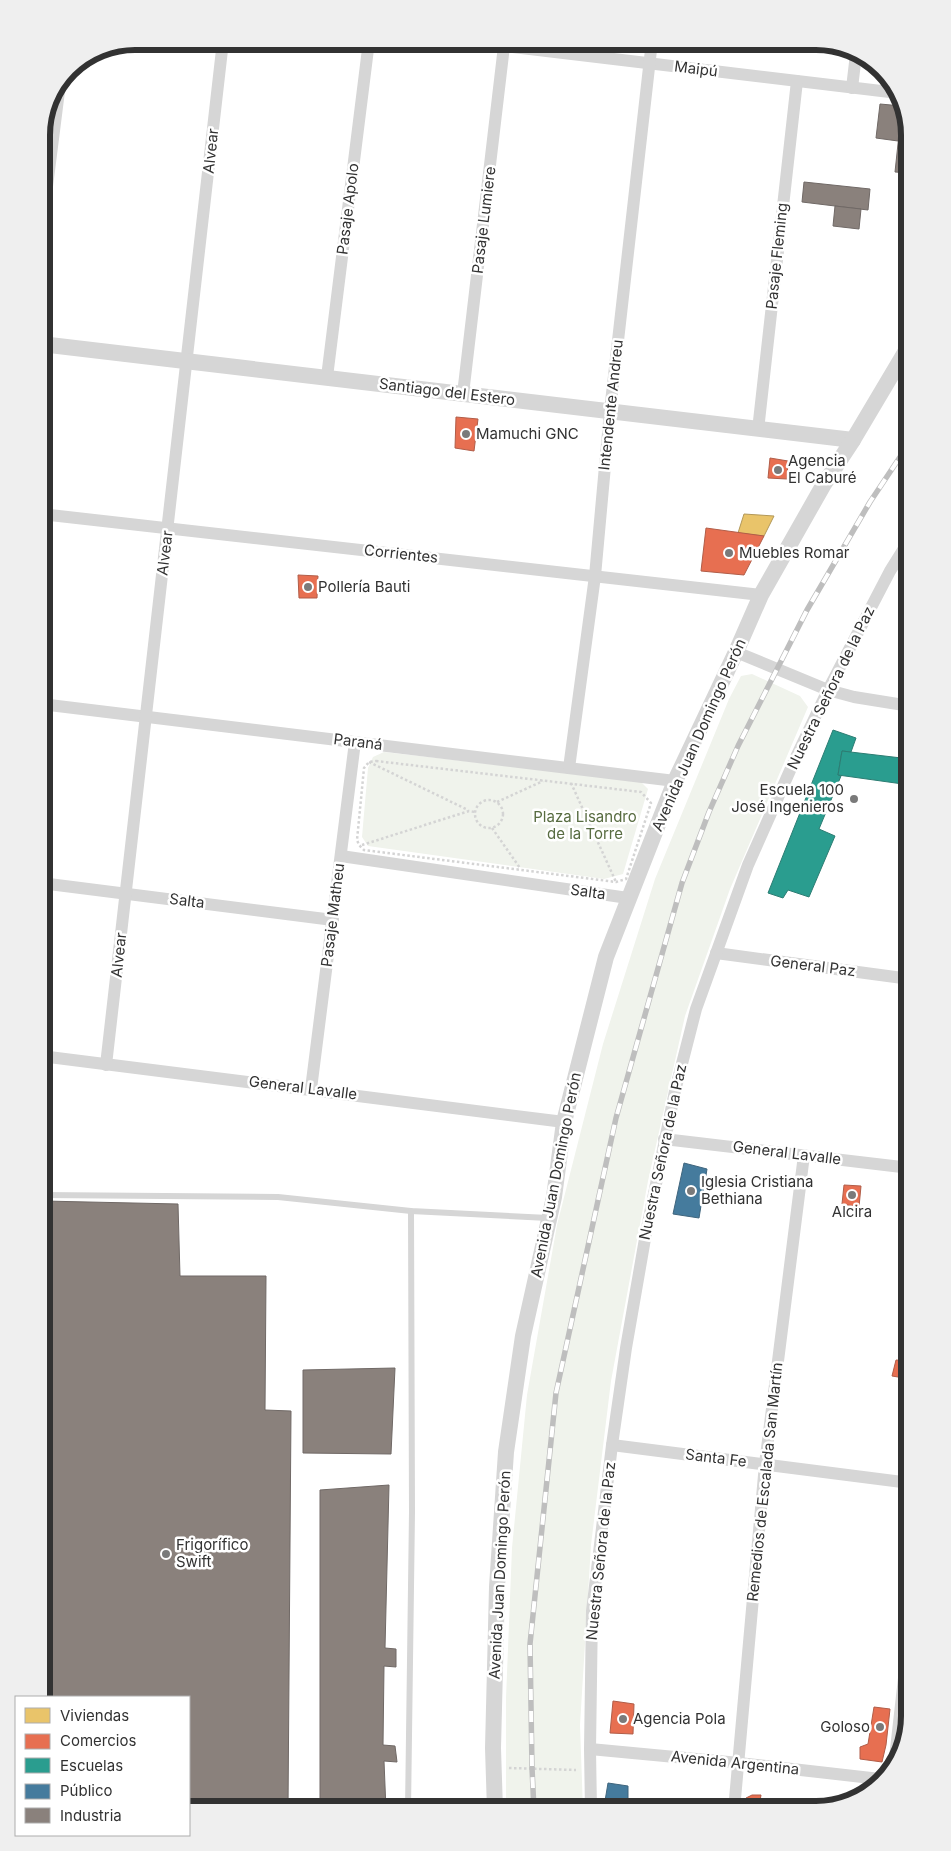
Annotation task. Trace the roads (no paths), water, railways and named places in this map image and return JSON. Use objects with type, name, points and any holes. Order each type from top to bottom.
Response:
[{"type":"street","name":"Alvear","points":[[106,1065],[222,50]]},
{"type":"street","name":"Pasaje Apolo","points":[[327,377],[368,50]]},
{"type":"street","name":"Pasaje Lumiere","points":[[463,394],[504,50]]},
{"type":"street","name":"Maipú","points":[[536,50],[889,92]]},
{"type":"street","name":"Intendente Andreu","points":[[569,768],[595,576],[610,411],[651,50]]},
{"type":"street","points":[[852,88],[855,60]]},
{"type":"street","name":"Pasaje Fleming","points":[[758,430],[797,81]]},
{"type":"street","points":[[50,162],[58,99]]},
{"type":"street","name":"Santiago del Estero","points":[[50,345],[853,440]]},
{"type":"street","name":"Avenida Juan Domingo Perón","points":[[495,1801],[497,1587],[506,1452],[523,1336],[550,1218],[564,1122],[622,897],[761,595],[824,484],[853,440],[901,359]]},
{"type":"street","name":"Corrientes","points":[[50,515],[761,595]]},
{"type":"street","name":"Nuestra Señora de la Paz","points":[[591,1801],[592,1611],[612,1445],[646,1233],[675,1091],[696,1009],[748,865],[828,690],[901,553]]},
{"type":"street","points":[[736,652],[828,690],[854,697],[901,705]]},
{"type":"street","name":"Paraná","points":[[50,705],[674,781]]},
{"type":"street","name":"Pasaje Matheu","points":[[311,1089],[356,742]]},
{"type":"street","name":"Salta","points":[[341,856],[622,897]]},
{"type":"street","name":"Salta","points":[[50,884],[333,920]]},
{"type":"street","name":"General Paz","points":[[716,953],[901,978]]},
{"type":"street","name":"General Lavalle","points":[[50,1057],[564,1122]]},
{"type":"street","name":"General Lavalle","points":[[664,1139],[901,1167]]},
{"type":"street","name":"Remedios de Escalada San Martín","points":[[735,1801],[765,1464],[804,1155]]},
{"type":"street","name":"Santa Fe","points":[[612,1445],[901,1482]]},
{"type":"street","points":[[897,1740],[901,1705]]},
{"type":"street","name":"Avenida Argentina","points":[[590,1749],[739,1763],[873,1779]]},
{"type":"lane","points":[[50,1195],[278,1197],[412,1211],[550,1218]]},
{"type":"lane","points":[[408,1801],[412,1512],[412,1211]]},
{"type":"railway","points":[[534,1801],[530,1644],[556,1393],[616,1118],[682,883],[709,812],[738,746],[807,610],[870,502],[901,456]]},
{"type":"place","name":"Mamuchi GNC","points":[[466,434]]},
{"type":"place","name":"Agencia El Caburé","points":[[778,470]]},
{"type":"place","name":"Muebles Romar","points":[[729,553]]},
{"type":"place","name":"Pollería Bauti","points":[[308,587]]},
{"type":"place","name":"Escuela 100 José Ingenieros","points":[[854,799]]},
{"type":"place","name":"Iglesia Cristiana Bethiana","points":[[691,1191]]},
{"type":"place","name":"Alcira","points":[[852,1195]]},
{"type":"place","name":"Frigorífico Swift","points":[[166,1554]]},
{"type":"place","name":"Agencia Pola","points":[[623,1719]]},
{"type":"place","name":"Goloso","points":[[880,1727]]},
{"type":"park label","name":"Plaza Lisandro de la Torre","points":[[585,826]]}]
